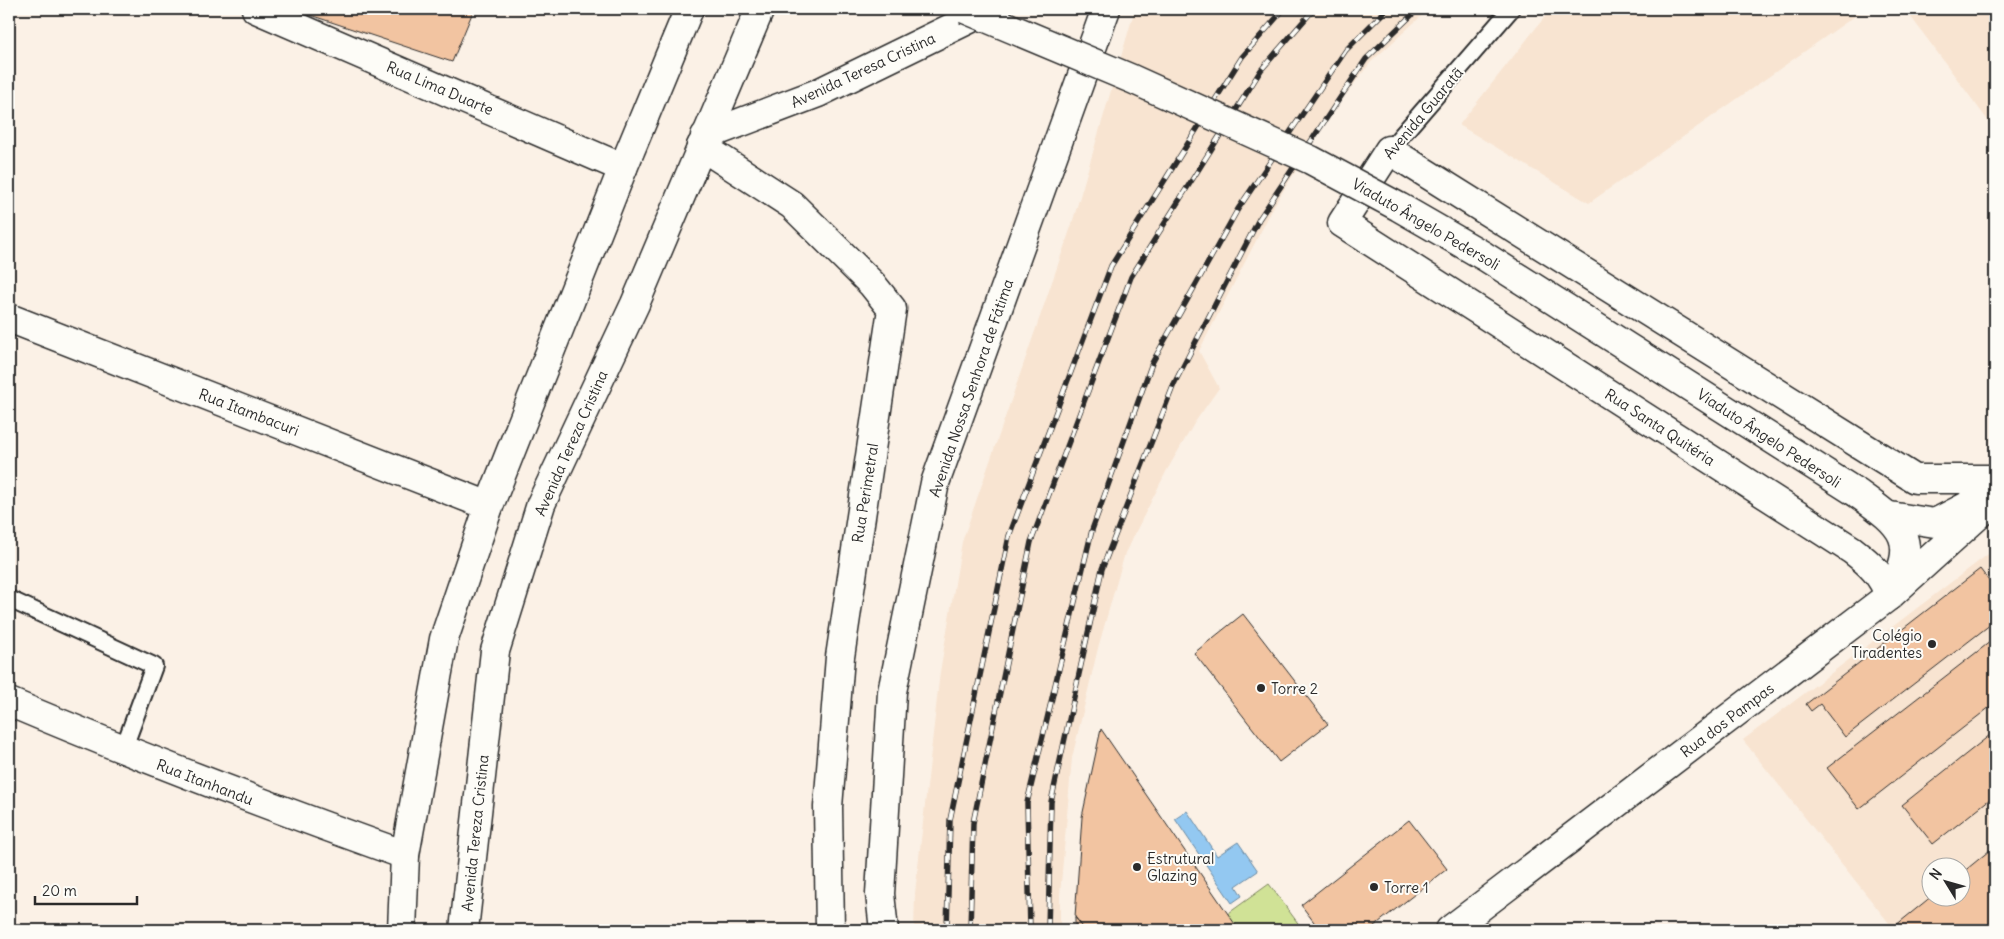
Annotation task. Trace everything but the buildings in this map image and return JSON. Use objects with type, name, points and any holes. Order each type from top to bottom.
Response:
[{"type":"main road","name":"Rua Lima Duarte","points":[[256,9],[623,168]]},
{"type":"main road","points":[[402,930],[405,854],[444,639],[489,506],[623,168],[689,9]]},
{"type":"main road","name":"Avenida Tereza Cristina","points":[[464,930],[495,651],[541,504],[635,304],[760,9]]},
{"type":"main road","name":"Viaduto Ângelo Pedersoli","points":[[966,9],[1132,79],[1311,160],[1400,207],[1484,256],[1890,516]]},
{"type":"main road","name":"Avenida Teresa Cristina","points":[[703,141],[818,93],[990,9]]},
{"type":"main road","name":"Avenida Nossa Senhora de Fátima","points":[[884,930],[880,894],[892,692],[935,483],[1106,9]]},
{"type":"main road","name":"Rua Perimetral","points":[[703,141],[792,204],[872,284],[892,309],[840,657],[828,807],[830,930]]},
{"type":"main road","points":[[1390,150],[1915,480],[1995,479]]},
{"type":"main road","name":"Avenida Guaratã","points":[[1342,223],[1390,150]]},
{"type":"main road","name":"Rua Santa Quitéria","points":[[1342,223],[1852,550],[1872,566],[1885,583],[1889,596]]},
{"type":"main road","name":"Rua Itambacuri","points":[[9,318],[489,506]]},
{"type":"main road","points":[[1890,516],[1935,523],[1995,491]]},
{"type":"main road","name":"Rua dos Pampas","points":[[1450,930],[1889,596],[1995,500]]},
{"type":"main road","points":[[1889,596],[1903,571],[1906,548],[1899,530],[1890,516]]},
{"type":"main road","name":"Rua Itanhandu","points":[[9,702],[122,750],[272,808],[405,854]]},
{"type":"lane","name":"Avenida Guaratã","points":[[1390,150],[1511,9]]},
{"type":"lane","points":[[9,598],[154,666],[122,750]]},
{"type":"shaded area","points":[[1135,9],[1429,9],[1371,62],[1335,108],[1275,204],[1199,351],[1219,388],[1195,422],[1167,470],[1125,553],[1098,648],[1072,758],[1060,895],[1060,930],[914,930],[915,893],[940,672],[962,542],[1071,227]]},
{"type":"shaded area","points":[[1551,9],[1865,9],[1589,203],[1459,125]]},
{"type":"shaded area","points":[[1905,9],[1995,9],[1995,130]]},
{"type":"shaded area","name":"Colégio Tiradentes","points":[[1995,549],[1995,846],[1972,865],[1972,856],[1922,856],[1922,904],[1893,928],[1743,740]]},
{"type":"green space","points":[[1269,884],[1303,930],[1236,930],[1226,915]]},
{"type":"water","points":[[1187,811],[1217,856],[1238,842],[1258,871],[1236,886],[1242,896],[1232,903],[1175,819]]},
{"type":"railway","points":[[947,930],[950,820],[1009,536],[1111,266],[1242,57],[1284,9]]},
{"type":"railway","points":[[970,930],[973,823],[1031,542],[1131,277],[1261,70],[1314,9]]},
{"type":"railway","points":[[1030,930],[1027,803],[1092,530],[1152,363],[1238,209],[1346,50],[1387,9]]},
{"type":"railway","points":[[1048,930],[1051,802],[1102,569],[1174,384],[1259,219],[1366,59],[1418,9]]},
{"type":"place","name":"Colégio Tiradentes","points":[[1932,644]]},
{"type":"place","name":"Torre 2","points":[[1261,688]]},
{"type":"place","name":"Estrutural Glazing","points":[[1137,867]]},
{"type":"place","name":"Torre 1","points":[[1374,887]]}]
